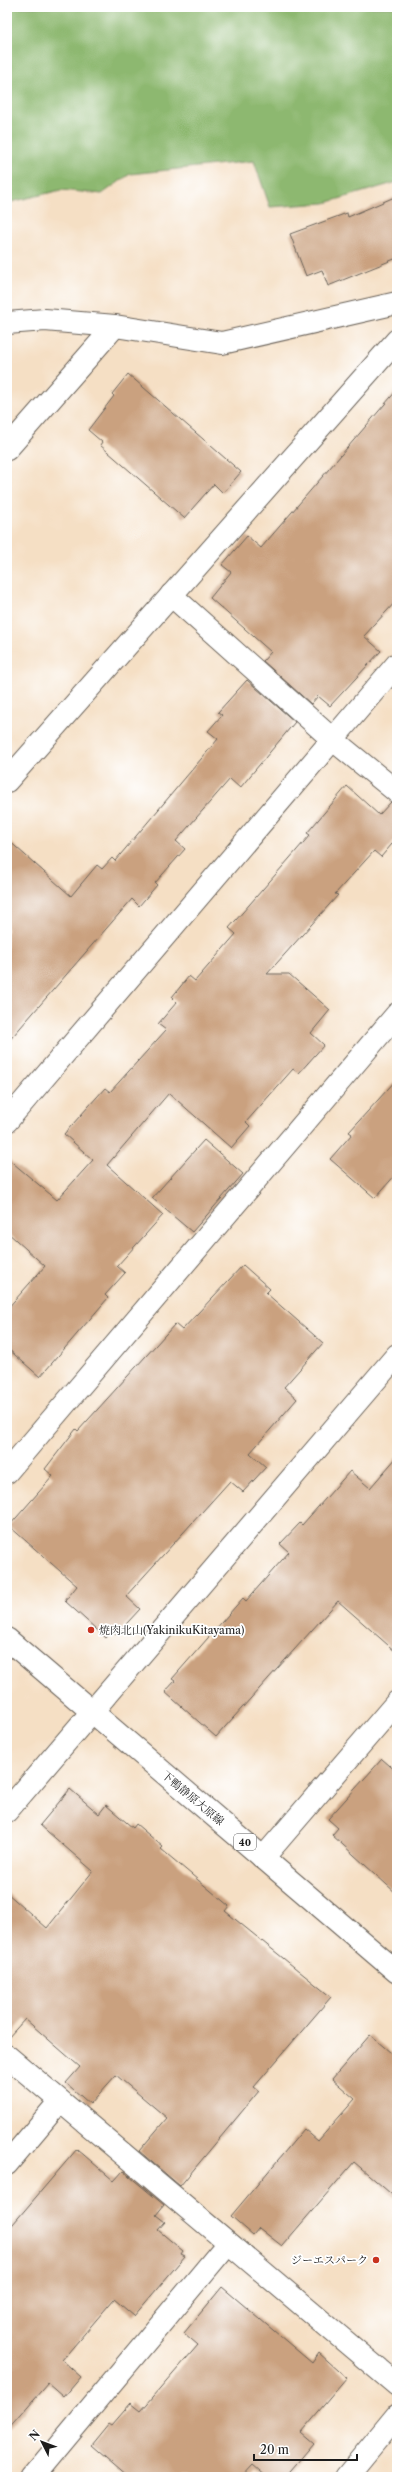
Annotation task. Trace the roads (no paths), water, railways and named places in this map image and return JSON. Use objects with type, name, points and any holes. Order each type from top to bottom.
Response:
[{"type":"street","points":[[7,323],[45,320],[115,326],[222,343],[397,303]]},
{"type":"street","points":[[7,449],[115,326]]},
{"type":"street","points":[[7,781],[397,340]]},
{"type":"street","points":[[171,595],[332,739],[397,792]]},
{"type":"street","points":[[7,1121],[397,664]]},
{"type":"street","points":[[7,1472],[397,1014]]},
{"type":"street","points":[[7,1812],[397,1355]]},
{"type":"street","name":"下鴨静原大原線","points":[[7,1640],[397,1972]]},
{"type":"street","points":[[263,1858],[397,1702]]},
{"type":"street","points":[[7,2056],[397,2385]]},
{"type":"street","points":[[7,2164],[60,2101]]},
{"type":"street","points":[[33,2477],[228,2242]]},
{"type":"street","points":[[346,2477],[397,2415]]},
{"type":"place","name":"焼肉北山(YakinikuKitayama)","points":[[91,1630]]},
{"type":"place","name":"ジーエスパーク","points":[[376,2260]]}]
